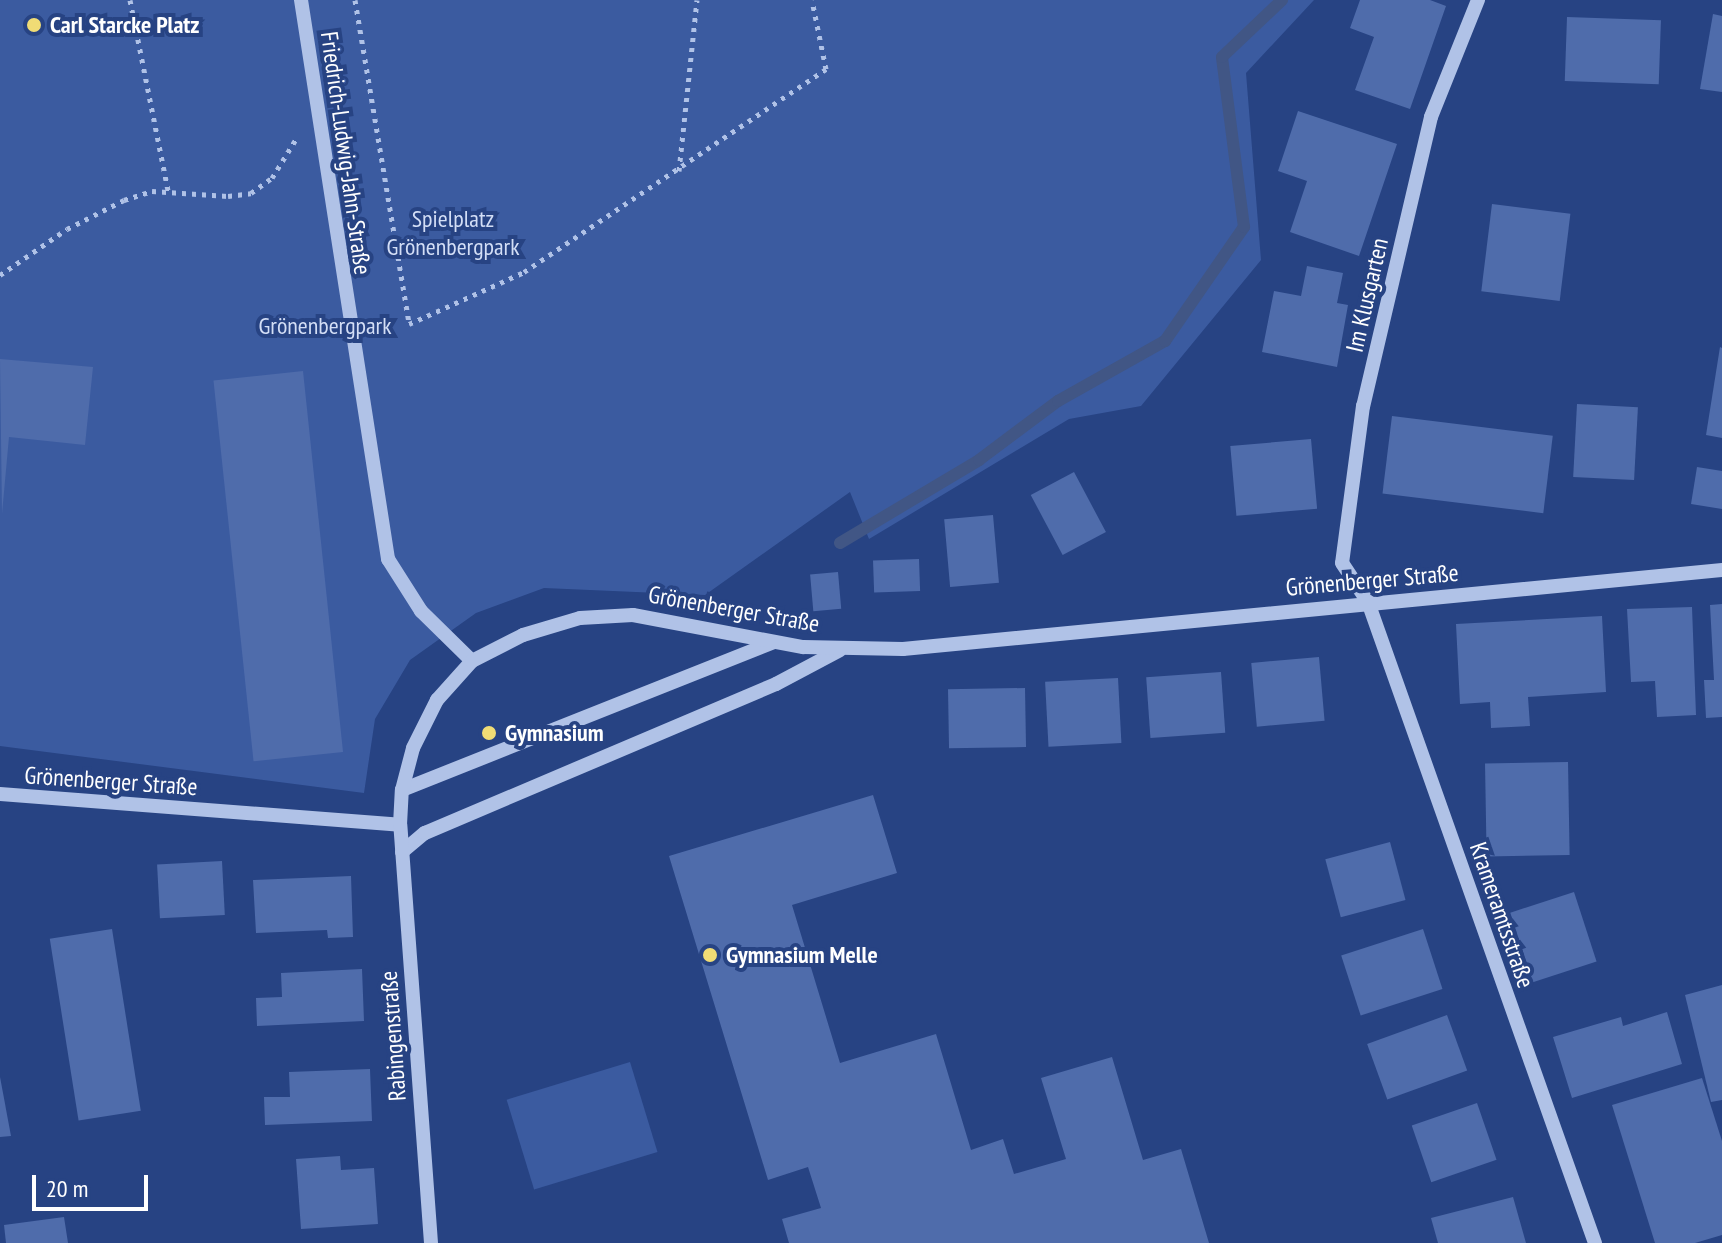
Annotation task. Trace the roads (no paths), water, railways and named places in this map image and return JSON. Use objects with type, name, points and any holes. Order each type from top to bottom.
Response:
[{"type":"street","name":"Friedrich-Ludwig-Jahn-Straße","points":[[301,0],[388,559],[421,611],[472,661]]},
{"type":"street","name":"Im Klusgarten","points":[[1368,602],[1342,563],[1363,406],[1431,117],[1478,0]]},
{"type":"street","name":"Grönenberger Straße","points":[[0,794],[400,825],[402,790],[413,748],[437,700],[472,661],[523,635],[580,618],[633,615],[774,641],[843,648],[903,649],[1722,570]]},
{"type":"street","name":"Krameramtsstraße","points":[[1368,602],[1595,1243]]},
{"type":"street","points":[[402,790],[774,641]]},
{"type":"street","points":[[402,852],[425,833],[776,684],[843,648]]},
{"type":"street","name":"Rabingenstraße","points":[[400,825],[431,1243]]},
{"type":"waterway","points":[[840,543],[979,460],[1058,401],[1165,341],[1244,227],[1222,57],[1282,0]]},
{"type":"place","name":"Carl Starcke Platz","points":[[34,25]]},
{"type":"place","name":"Gymnasium","points":[[489,733]]},
{"type":"place","name":"Gymnasium Melle","points":[[710,955]]},
{"type":"park label","name":"Spielplatz Grönenbergpark","points":[[453,233]]},
{"type":"park label","name":"Grönenbergpark","points":[[325,326]]}]
